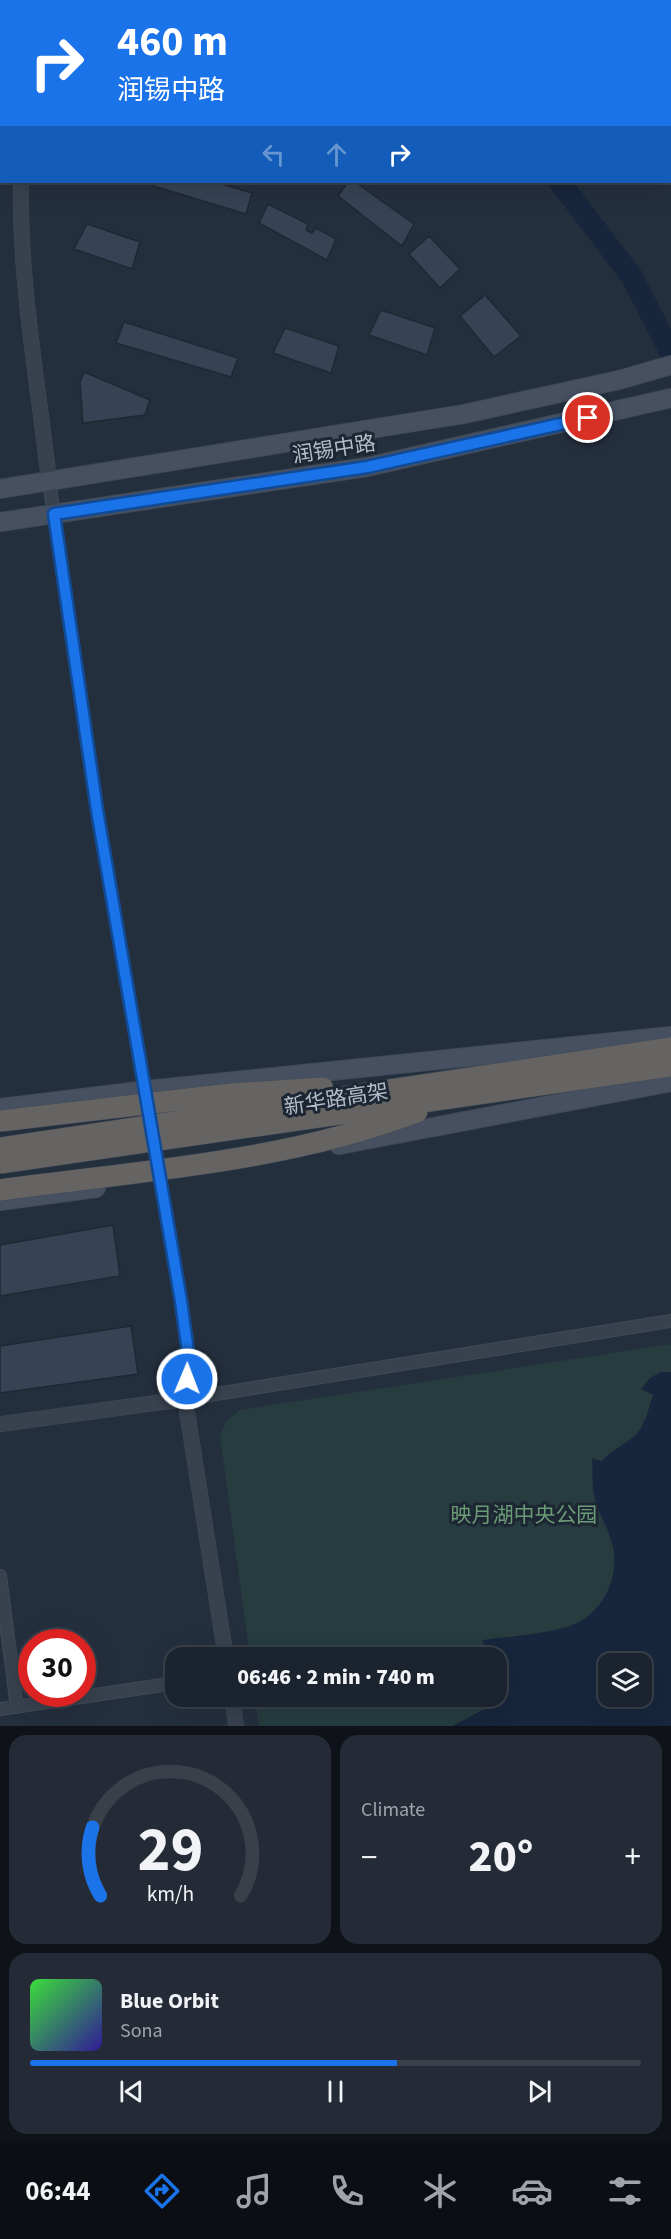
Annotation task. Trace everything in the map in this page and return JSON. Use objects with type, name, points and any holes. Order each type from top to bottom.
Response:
[{"type":"highway","name":"新华路高架","points":[[0,1163],[455,1089],[671,1048]]},
{"type":"highway","name":"新华路高架","points":[[0,1148],[455,1089],[671,1066]]},
{"type":"highway","points":[[0,1121],[230,1094],[455,1089]]},
{"type":"highway","points":[[0,1190],[239,1158],[371,1129],[455,1089]]},
{"type":"main road","name":"润锡中路","points":[[0,489],[464,414],[619,380],[671,365]]},
{"type":"main road","name":"润锡中路","points":[[0,522],[367,467],[671,398]]},
{"type":"main road","points":[[0,1108],[147,1090],[671,1036]]},
{"type":"main road","points":[[0,1201],[161,1180],[671,1082]]},
{"type":"street","points":[[21,183],[20,217],[31,347],[49,481],[97,810],[147,1090],[189,1359],[185,1399],[224,1647]]},
{"type":"street","points":[[0,1424],[185,1399],[671,1321]]},
{"type":"street","points":[[0,1576],[17,1707]]},
{"type":"street","points":[[0,1709],[165,1685]]},
{"type":"street","points":[[233,1707],[236,1726]]},
{"type":"green space","name":"映月湖中央公园","points":[[671,1344],[671,1726],[259,1726],[256,1707],[507,1707],[507,1647],[249,1647],[220,1436],[227,1420],[240,1410]]},
{"type":"water","points":[[661,1372],[671,1372],[671,1726],[452,1726],[487,1707],[507,1707],[507,1647],[483,1647],[483,1640],[546,1632],[569,1626],[588,1616],[603,1600],[612,1580],[614,1558],[611,1540],[594,1495],[592,1458],[602,1461],[640,1429],[653,1395],[641,1389],[650,1378]]},
{"type":"building","points":[[218,183],[252,193],[246,214],[147,184]]},
{"type":"building","points":[[347,183],[356,183],[414,224],[402,246],[338,196]]},
{"type":"building","points":[[268,204],[308,224],[306,230],[312,233],[316,228],[336,239],[327,260],[259,223]]},
{"type":"building","points":[[87,224],[140,242],[132,269],[74,249]]},
{"type":"building","points":[[429,236],[460,269],[440,288],[409,254]]},
{"type":"building","points":[[485,295],[521,336],[494,357],[460,316]]},
{"type":"building","points":[[381,310],[435,328],[427,355],[369,335]]},
{"type":"building","points":[[124,322],[238,358],[231,377],[116,343]]},
{"type":"building","points":[[285,328],[339,346],[331,373],[273,353]]},
{"type":"building","points":[[84,372],[150,400],[145,415],[83,423],[80,383]]},
{"type":"building","points":[[113,1225],[120,1276],[0,1296],[0,1245]]},
{"type":"building","points":[[131,1326],[138,1374],[0,1393],[0,1346]]},
{"type":"waterway","points":[[561,183],[632,277],[671,353]]},
{"type":"route","points":[[187,1379],[189,1359],[181,1301],[147,1090],[97,810],[54,514],[367,467],[588,418]]}]
